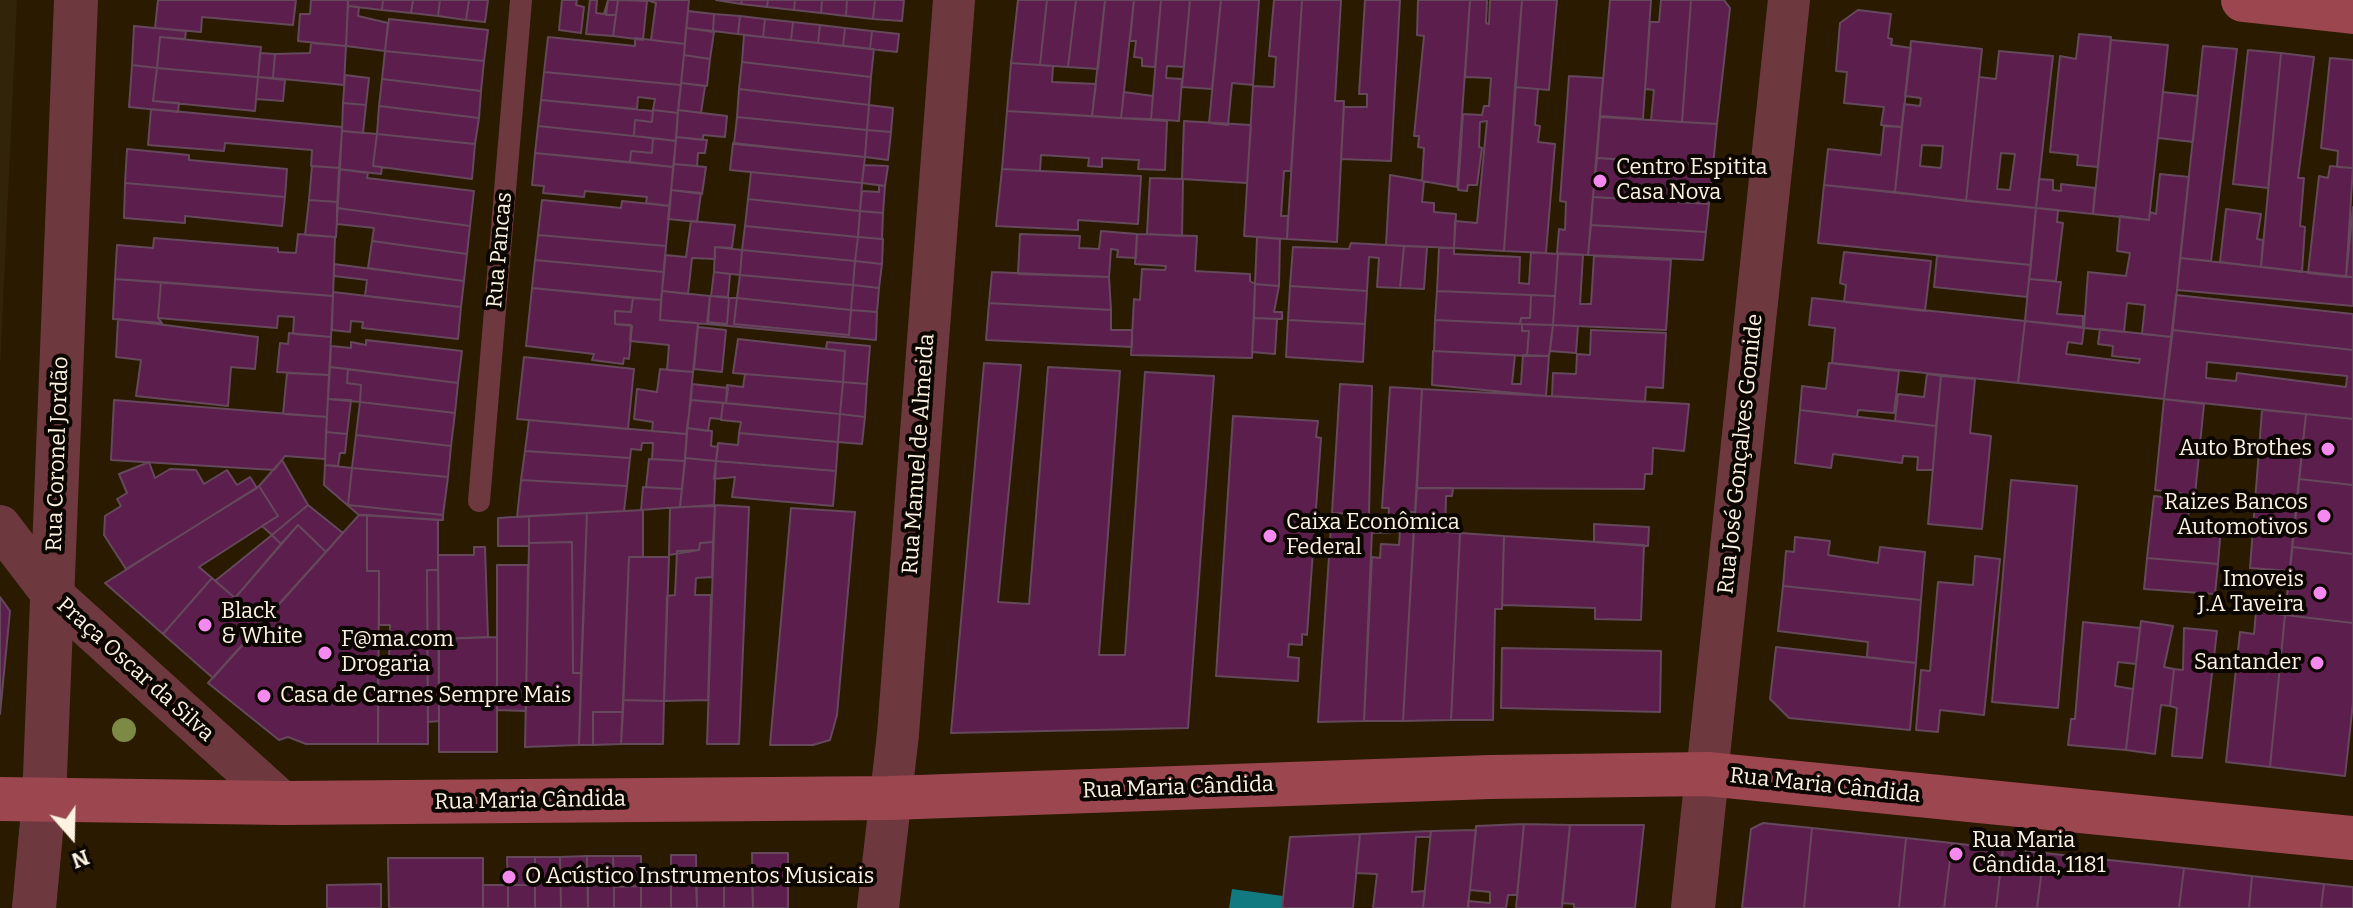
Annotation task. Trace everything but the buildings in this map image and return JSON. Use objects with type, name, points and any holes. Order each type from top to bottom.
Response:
[{"type":"main road","points":[[2243,0],[2353,12]]},
{"type":"main road","name":"Rua Maria Cândida","points":[[0,799],[283,803],[890,798],[1490,777],[1707,774],[2353,838]]},
{"type":"street","name":"Rua Coronel Jordão","points":[[34,908],[44,800],[76,0]]},
{"type":"street","name":"Rua Manuel de Almeida","points":[[878,908],[890,798],[954,0]]},
{"type":"street","name":"Rua José Gonçalves Gomide","points":[[1693,908],[1789,0]]},
{"type":"street","name":"Praça Oscar da Silva","points":[[0,526],[52,594],[283,803]]},
{"type":"lane","name":"Rua Pancas","points":[[479,501],[521,0]]},
{"type":"shaded area","points":[[0,0],[17,0],[0,369]]},
{"type":"water","points":[[1232,889],[1283,896],[1282,908],[1229,908]]},
{"type":"place","name":"Centro Espitita Casa Nova","points":[[1600,181]]},
{"type":"place","name":"Auto Brothes","points":[[2328,449]]},
{"type":"place","name":"Raizes Bancos Automotivos","points":[[2324,516]]},
{"type":"place","name":"Caixa Econômica Federal","points":[[1270,536]]},
{"type":"place","name":"Imoveis J.A Taveira","points":[[2320,593]]},
{"type":"place","name":"Black & White","points":[[205,625]]},
{"type":"place","name":"F@ma.com Drogaria","points":[[325,653]]},
{"type":"place","name":"Santander","points":[[2317,663]]},
{"type":"place","name":"Casa de Carnes Sempre Mais","points":[[264,696]]},
{"type":"place","name":"Rua Maria Cândida, 1181","points":[[1956,854]]},
{"type":"place","name":"O Acústico Instrumentos Musicais","points":[[509,877]]}]
